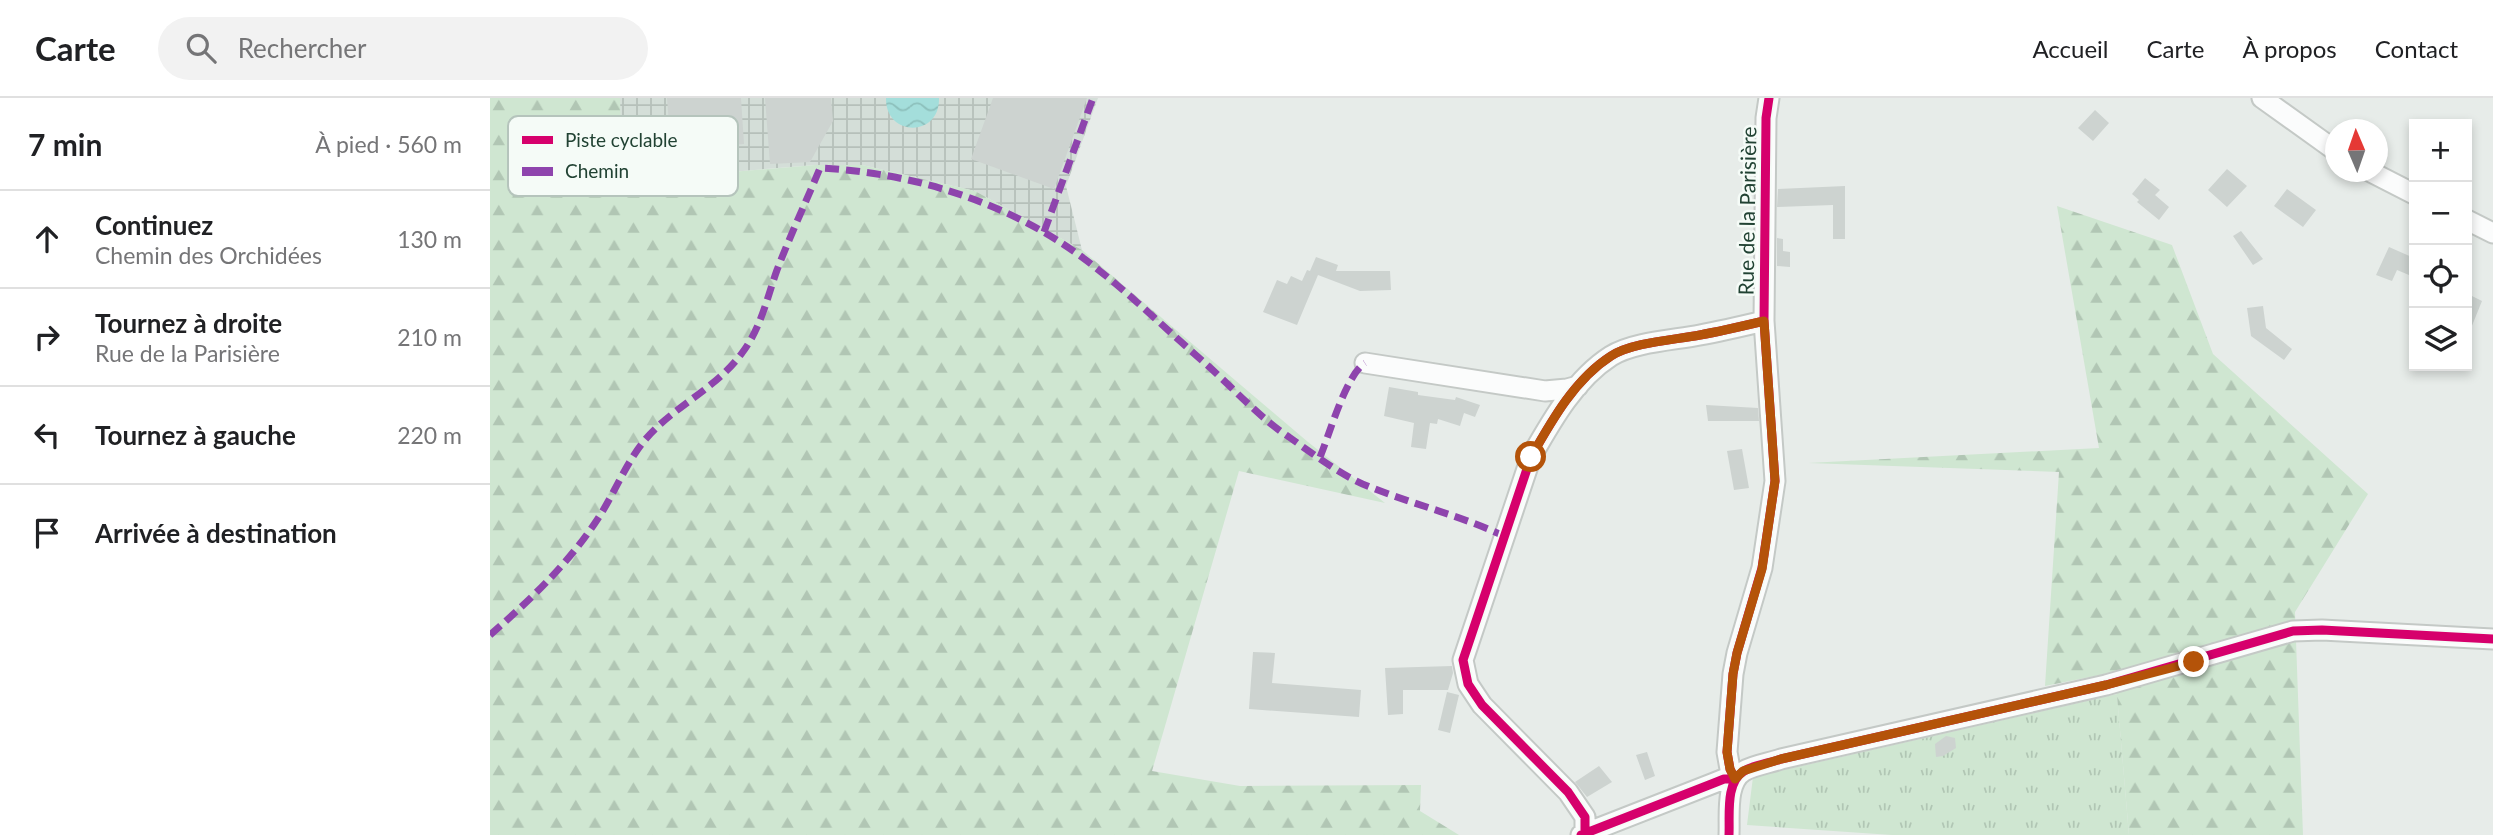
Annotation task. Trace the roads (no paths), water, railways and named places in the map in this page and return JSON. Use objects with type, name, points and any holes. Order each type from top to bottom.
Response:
[{"type":"street","name":"Rue de la Parisière","points":[[1735,779],[1727,752],[1733,674],[1762,569],[1775,481],[1764,321],[1766,118],[1769,98]]},
{"type":"street","points":[[2262,98],[2325,144]]},
{"type":"street","points":[[2388,181],[2409,191]]},
{"type":"street","points":[[2472,222],[2493,233]]},
{"type":"street","points":[[1735,779],[1724,779],[1583,833],[1585,817],[1568,792],[1482,705],[1468,684],[1463,660],[1531,457],[1546,430],[1578,386],[1614,354],[1647,344],[1764,321]]},
{"type":"street","points":[[1365,363],[1545,390],[1578,386]]},
{"type":"street","points":[[1729,835],[1731,789],[1735,779],[1743,771],[1781,759],[2106,685],[2293,631],[2322,630],[2493,639]]},
{"type":"water","points":[[886,98],[939,98],[937,111],[931,120],[912,128],[894,120],[888,111]]}]
